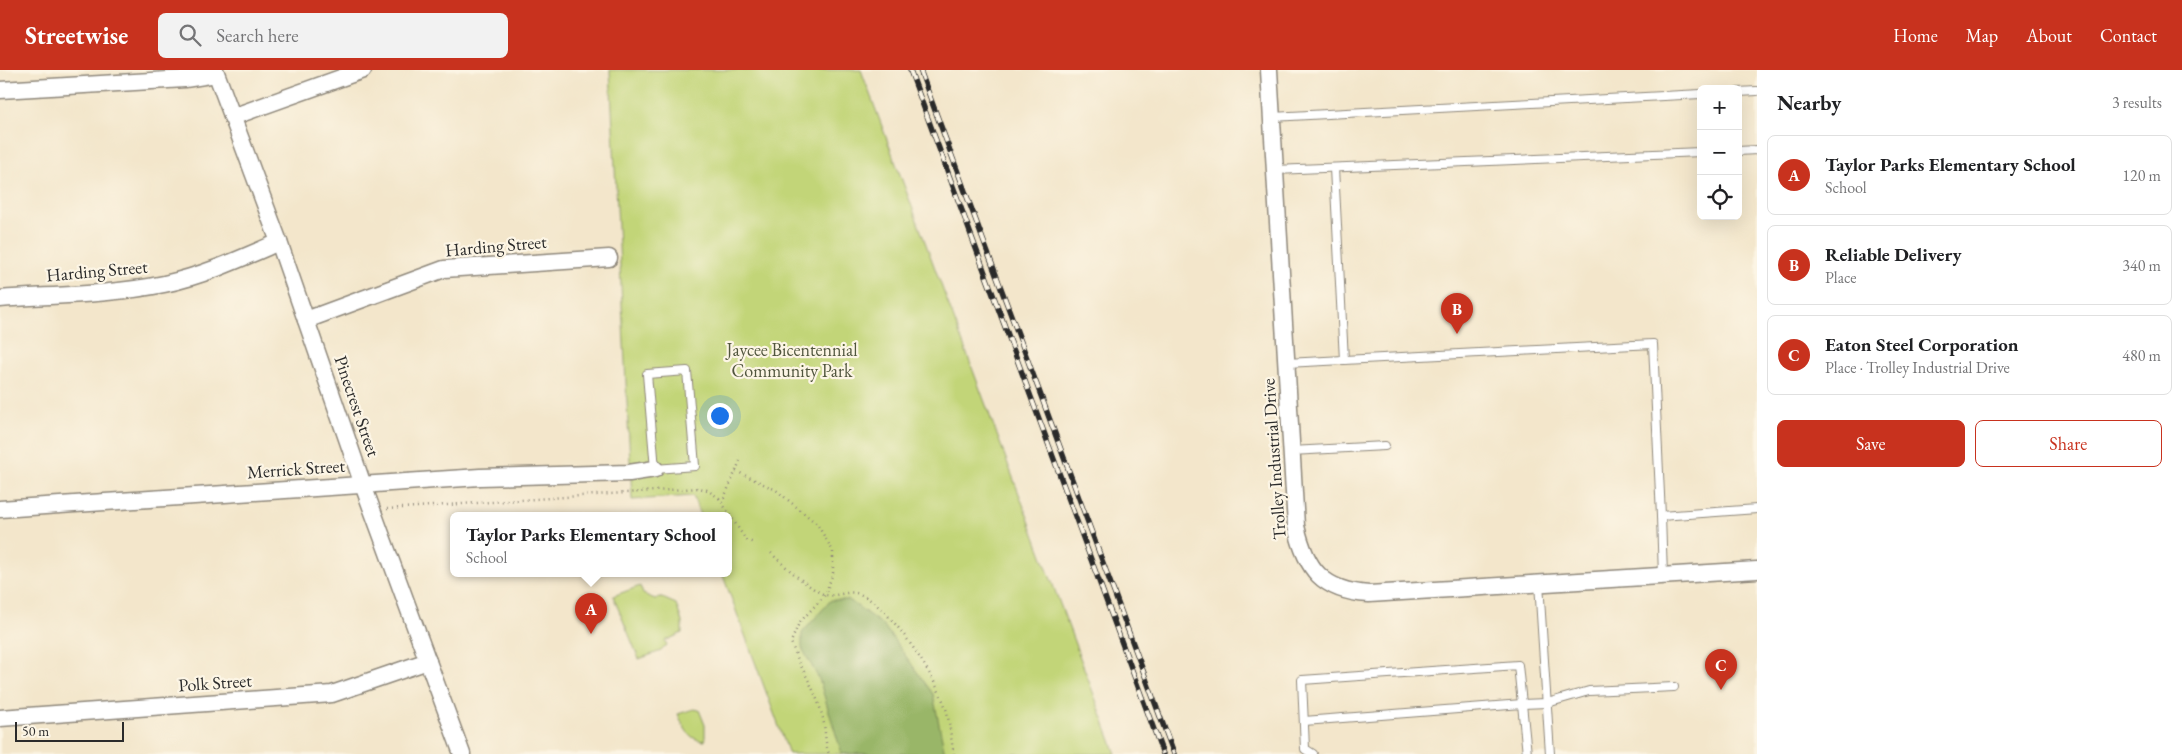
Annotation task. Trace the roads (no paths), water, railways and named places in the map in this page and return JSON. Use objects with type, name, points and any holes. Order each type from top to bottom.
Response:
[{"type":"street","points":[[232,117],[363,70]]},
{"type":"street","name":"Trolley Industrial Drive","points":[[1269,70],[1296,526],[1301,548],[1316,575],[1327,582],[1357,593],[1369,594],[1757,570]]},
{"type":"street","points":[[0,90],[185,79],[216,72]]},
{"type":"street","name":"Pinecrest Street","points":[[216,72],[279,242],[363,485],[462,754]]},
{"type":"street","name":"Harding Street","points":[[0,298],[116,291],[160,285],[232,261],[279,242]]},
{"type":"street","name":"Harding Street","points":[[306,320],[444,269],[609,258]]},
{"type":"street","name":"Merrick Street","points":[[0,509],[480,478],[629,473],[654,469]]},
{"type":"street","name":"Polk Street","points":[[0,718],[332,694],[428,661]]},
{"type":"lane","points":[[1742,92],[1757,92]]},
{"type":"lane","points":[[1272,117],[1697,94]]},
{"type":"lane","points":[[1742,151],[1757,150]]},
{"type":"lane","points":[[1275,170],[1697,152]]},
{"type":"lane","points":[[1334,168],[1344,360]]},
{"type":"lane","points":[[1286,363],[1653,344],[1663,576]]},
{"type":"lane","points":[[688,370],[695,466],[654,469],[647,374],[688,370]]},
{"type":"lane","points":[[1292,451],[1385,446]]},
{"type":"lane","points":[[1661,516],[1757,509]]},
{"type":"lane","points":[[1539,583],[1550,754]]},
{"type":"lane","points":[[1312,754],[1305,749],[1302,680],[1518,665],[1527,754]]},
{"type":"lane","points":[[1304,721],[1546,703],[1589,691],[1674,687]]},
{"type":"railway","points":[[910,70],[1163,754]]},
{"type":"railway","points":[[920,70],[1174,754]]},
{"type":"place","name":"Reliable Delivery","points":[[1457,334]]},
{"type":"place","name":"Taylor Parks Elementary School","points":[[591,634]]},
{"type":"place","name":"Eaton Steel Corporation","points":[[1721,690]]},
{"type":"park label","name":"Jaycee Bicentennial Community Park","points":[[792,360]]}]
